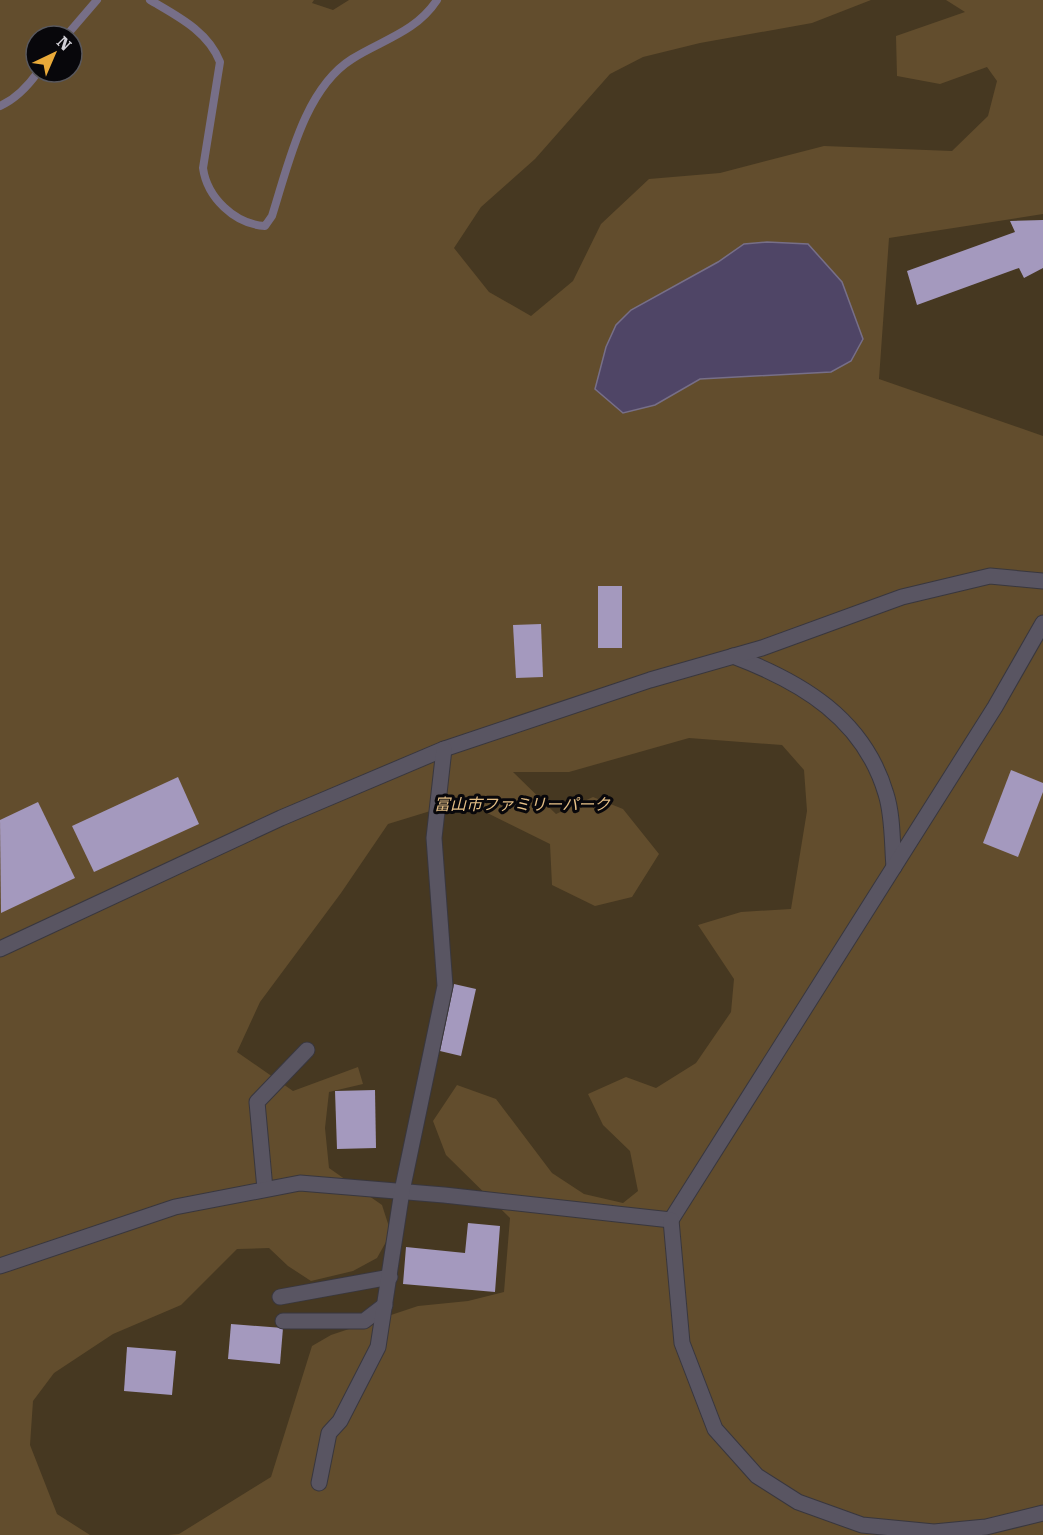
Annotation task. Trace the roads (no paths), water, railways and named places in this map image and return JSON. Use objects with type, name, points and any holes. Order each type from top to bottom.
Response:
[{"type":"street","points":[[0,949],[280,818],[444,749],[650,680],[733,656],[902,597],[990,576],[1043,581]]},
{"type":"street","points":[[1043,623],[995,707],[671,1220],[682,1344],[715,1429],[757,1476],[798,1502],[862,1525],[934,1532],[986,1527],[1043,1513]]},
{"type":"street","points":[[733,656],[777,672],[818,698],[866,745],[887,795],[894,867]]},
{"type":"street","points":[[319,1482],[329,1433],[340,1421],[378,1347],[402,1191],[445,986],[434,838],[444,749]]},
{"type":"street","points":[[265,1190],[257,1102],[307,1050]]},
{"type":"street","points":[[0,1266],[175,1207],[300,1183],[402,1191],[671,1220]]},
{"type":"street","points":[[280,1297],[390,1277]]},
{"type":"street","points":[[283,1321],[364,1321],[385,1305]]},
{"type":"waterway","points":[[76,24],[97,0]]},
{"type":"waterway","points":[[150,0],[191,25],[215,51],[220,62],[203,168],[206,179],[216,199],[224,207],[243,220],[265,226],[272,216],[300,130],[322,89],[335,72],[363,52],[409,28],[429,11],[437,0]]},
{"type":"waterway","points":[[0,106],[11,100],[28,84]]},
{"type":"park label","name":"富山市ファミリーパーク","points":[[522,804]]}]
